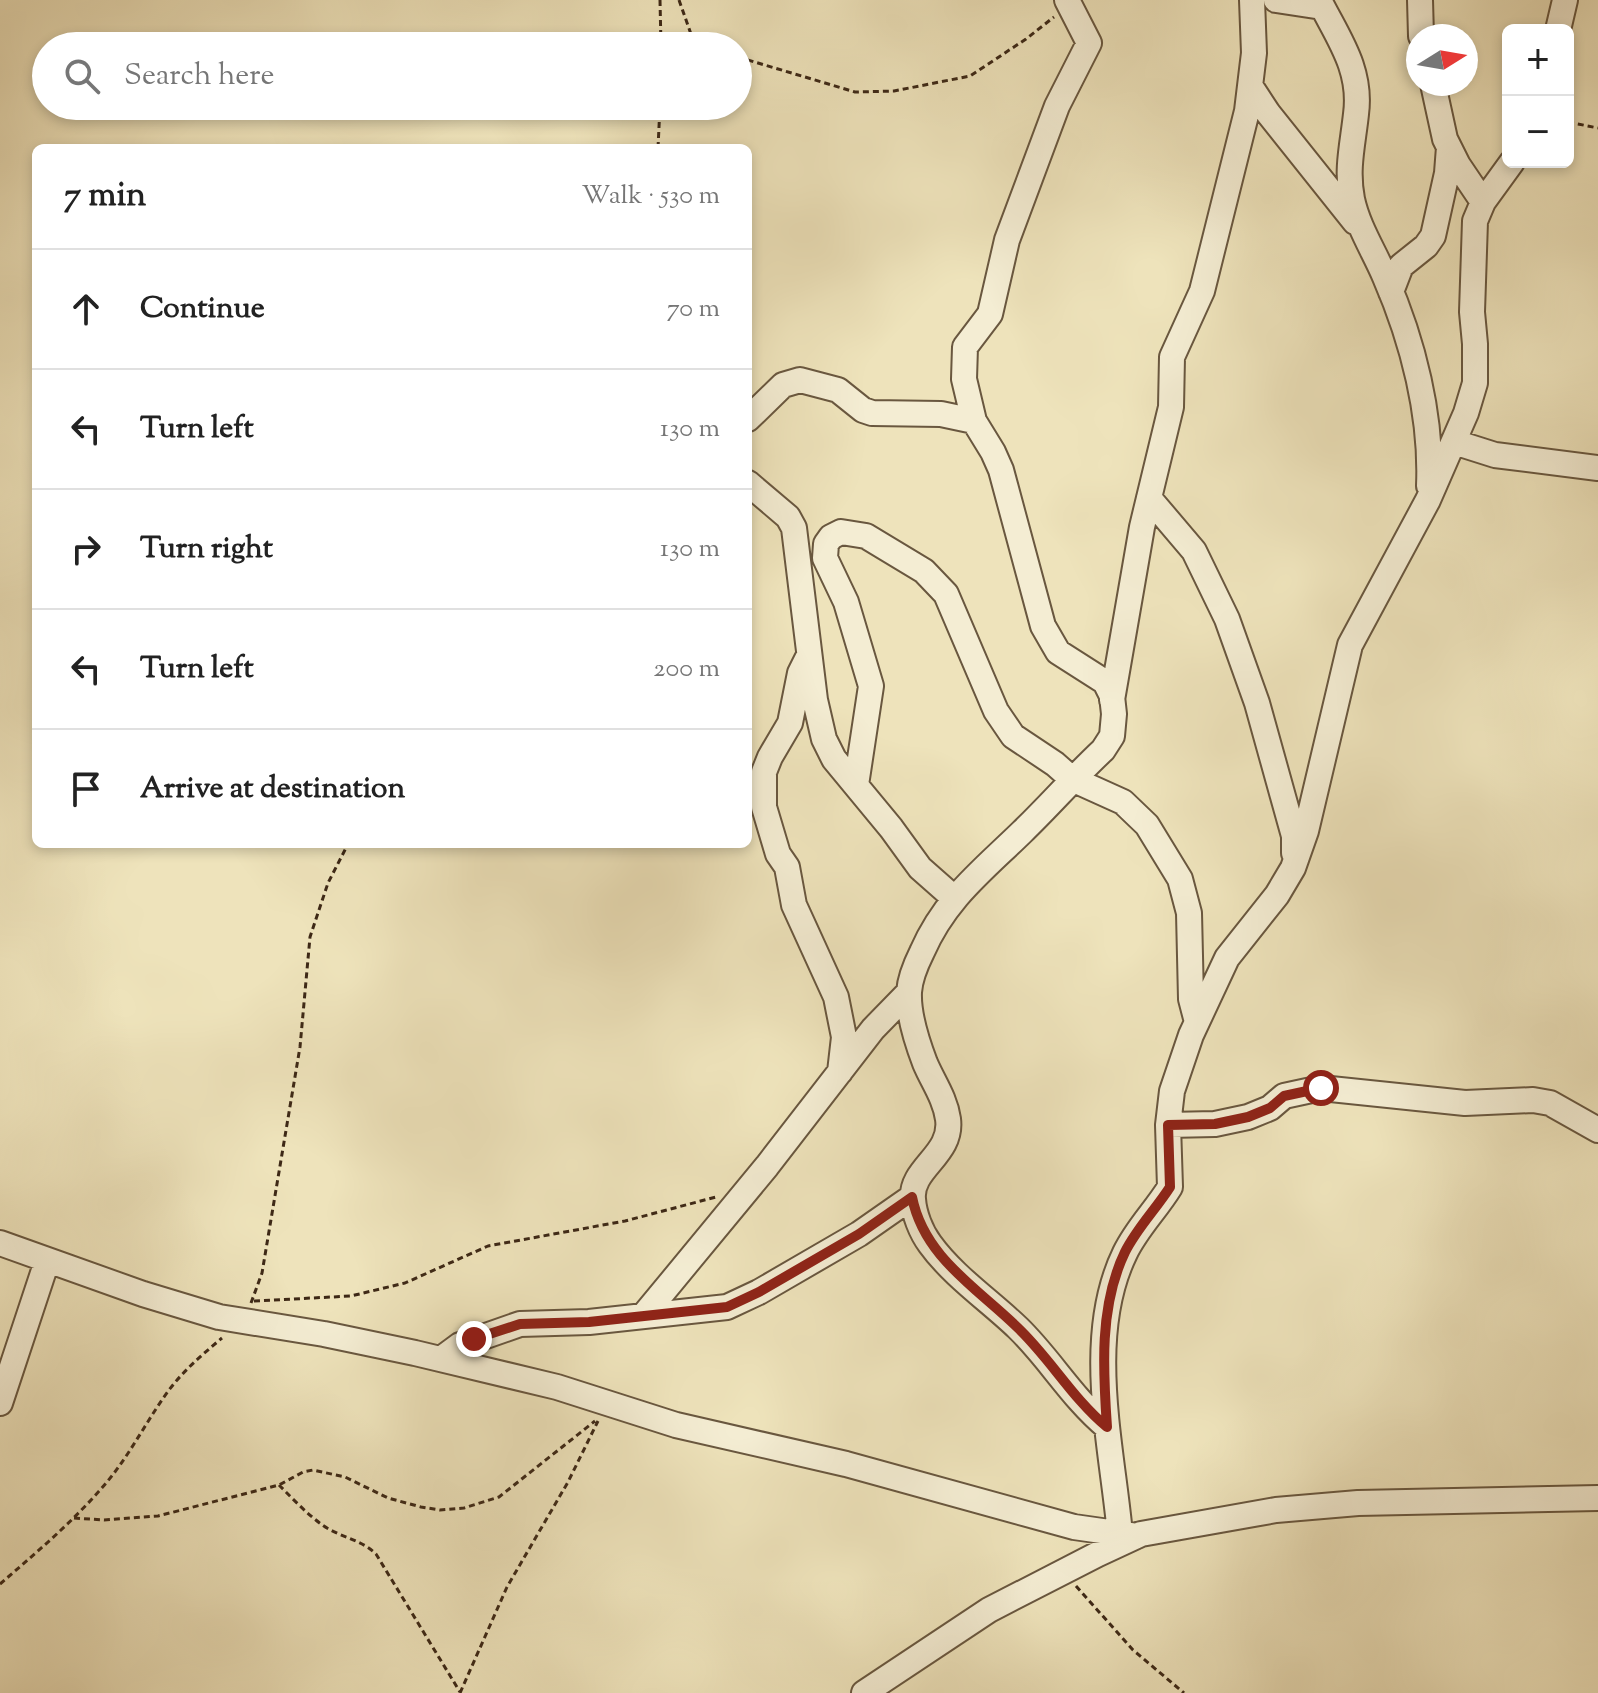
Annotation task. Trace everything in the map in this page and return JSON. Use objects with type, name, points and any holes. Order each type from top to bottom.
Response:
[{"type":"street","points":[[1107,1427],[1083,1406],[1018,1328],[930,1244],[916,1216],[912,1197],[915,1184],[946,1141],[949,1128],[942,1097],[925,1063],[913,1022],[909,992],[914,968],[934,925],[954,898],[1103,750],[1112,736],[1112,700],[1130,593],[1171,407],[1172,357],[1202,291],[1251,87],[1254,53],[1252,0]]},
{"type":"street","points":[[1276,0],[1320,4],[1351,58],[1357,112],[1348,173],[1352,200],[1361,230],[1402,318],[1426,424],[1430,454],[1428,500]]},
{"type":"street","points":[[1420,0],[1421,24]]},
{"type":"street","points":[[1559,24],[1565,0]]},
{"type":"street","points":[[1068,2],[1089,43],[1057,106],[1007,240],[990,314],[965,347],[964,379],[974,421],[1001,470],[1043,626],[1058,652],[1105,682],[1112,700]]},
{"type":"street","points":[[1251,87],[1361,230]]},
{"type":"street","points":[[1436,96],[1449,147],[1483,202]]},
{"type":"street","points":[[1391,292],[1401,266],[1426,246],[1433,236],[1447,173],[1449,147]]},
{"type":"street","points":[[1128,1535],[1107,1427],[1104,1378],[1107,1310],[1115,1277],[1143,1221],[1170,1187],[1168,1125],[1172,1091],[1197,1022],[1227,958],[1277,895],[1295,863],[1312,810],[1350,645],[1428,500],[1454,442],[1475,383],[1472,312],[1475,221],[1483,202],[1508,168]]},
{"type":"street","points":[[752,415],[783,385],[800,380],[838,390],[863,410],[872,413],[941,414],[974,421]]},
{"type":"street","points":[[1454,442],[1495,455],[1598,468]]},
{"type":"street","points":[[752,486],[788,517],[794,528],[815,700],[824,739],[834,759],[920,868],[954,898]]},
{"type":"street","points":[[1149,498],[1194,551],[1227,619],[1257,703],[1286,803],[1294,836],[1295,863]]},
{"type":"street","points":[[856,785],[871,686],[846,602],[825,558],[826,544],[841,532],[866,536],[924,571],[946,594],[996,711],[1013,736],[1072,779],[1123,802],[1147,825],[1180,879],[1189,913],[1191,999],[1197,1022]]},
{"type":"street","points":[[809,653],[800,673],[790,723],[764,772],[764,807],[778,854],[787,867],[794,905],[836,997],[844,1037],[840,1072]]},
{"type":"street","points":[[644,1315],[767,1166],[873,1029],[909,992]]},
{"type":"street","points":[[1168,1125],[1215,1124],[1248,1117],[1270,1108],[1284,1096],[1321,1088],[1465,1103],[1533,1100],[1550,1103],[1598,1130]]},
{"type":"street","points":[[441,1359],[460,1345],[520,1324],[562,1324],[727,1307],[850,1240],[912,1197]]},
{"type":"street","points":[[0,1243],[143,1294],[219,1317],[248,1311],[324,1334],[557,1387],[676,1425],[846,1464],[1074,1527],[1128,1535],[1290,1508],[1358,1503],[1598,1498]]},
{"type":"street","points":[[0,1403],[47,1261]]},
{"type":"street","points":[[864,1693],[989,1610],[1128,1535]]},
{"type":"path","points":[[660,0],[661,32]]},
{"type":"path","points":[[679,0],[690,32]]},
{"type":"path","points":[[752,61],[855,92],[894,91],[970,76],[1026,39],[1068,2]]},
{"type":"path","points":[[658,144],[659,120]]},
{"type":"path","points":[[1574,123],[1598,128]]},
{"type":"path","points":[[0,1584],[74,1518],[123,1461],[180,1376],[248,1311],[262,1273],[300,1047],[310,937],[328,883],[346,848]]},
{"type":"path","points":[[248,1311],[351,1296],[405,1283],[488,1246],[612,1224],[719,1197]]},
{"type":"path","points":[[74,1518],[104,1520],[158,1516],[279,1485],[303,1472],[328,1471],[388,1498],[421,1507],[440,1510],[464,1508],[499,1497],[599,1418],[568,1482],[507,1587],[460,1692]]},
{"type":"path","points":[[279,1485],[321,1525],[368,1546],[376,1554],[460,1692]]},
{"type":"path","points":[[1065,1571],[1084,1597],[1133,1650],[1184,1693]]},
{"type":"route","points":[[474,1339],[520,1324],[589,1322],[727,1307],[859,1234],[912,1197],[916,1216],[930,1244],[1018,1328],[1078,1400],[1107,1427],[1104,1378],[1107,1310],[1125,1253],[1143,1221],[1170,1187],[1168,1125],[1199,1126],[1248,1117],[1270,1108],[1284,1096],[1321,1088]]}]
